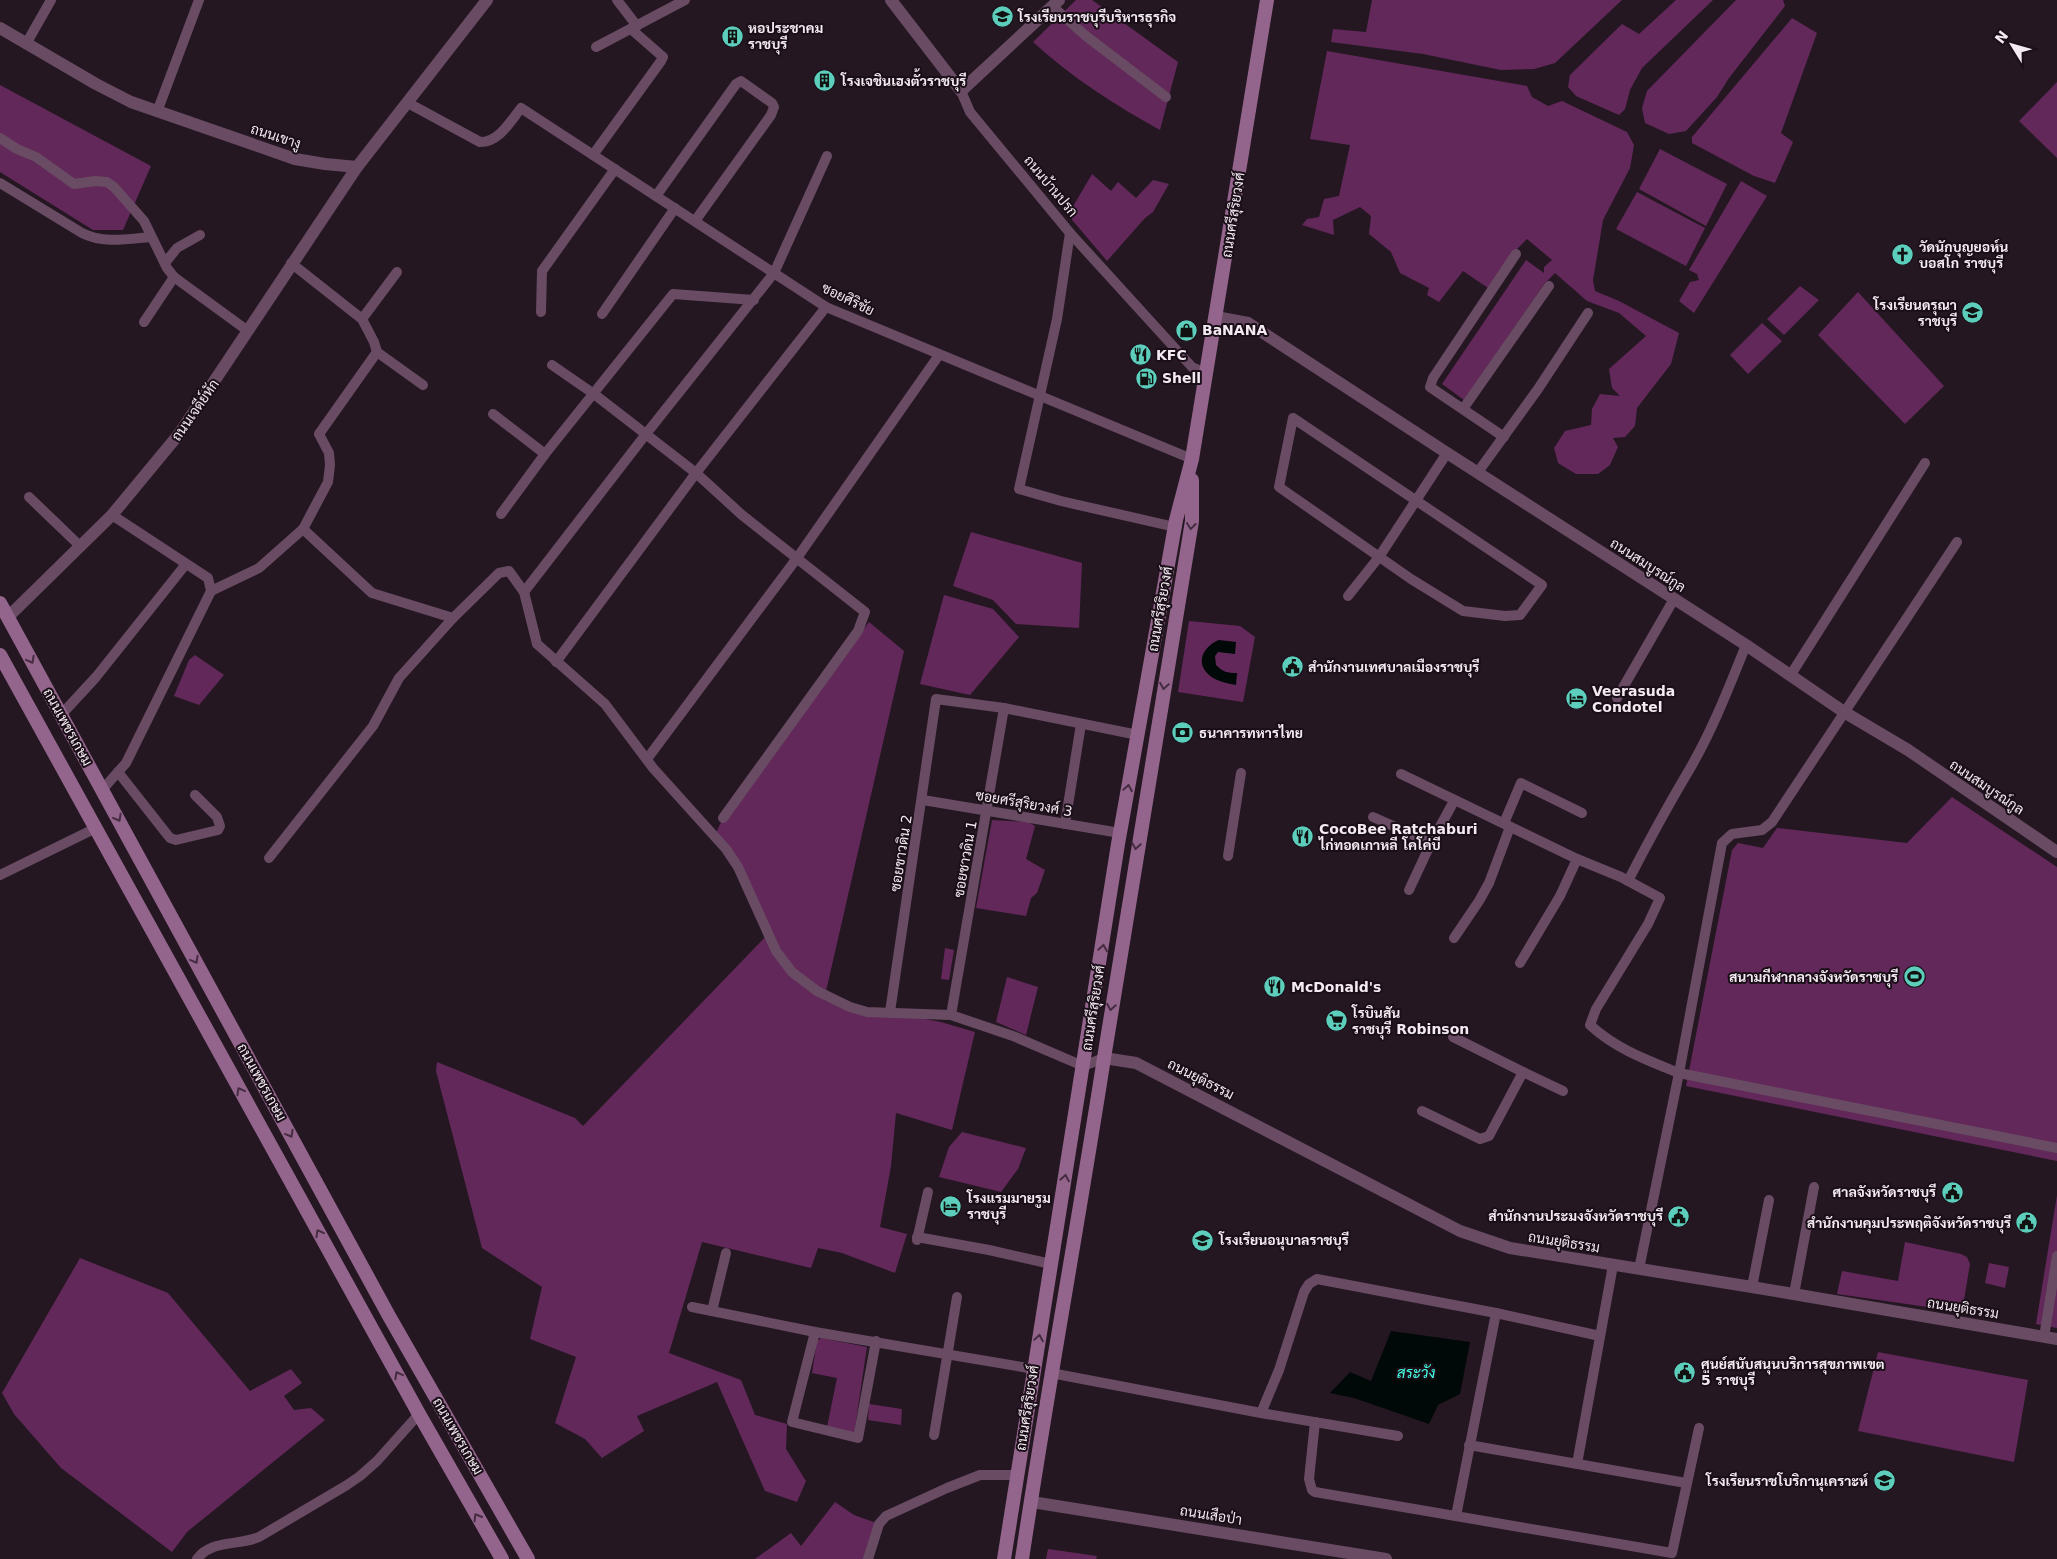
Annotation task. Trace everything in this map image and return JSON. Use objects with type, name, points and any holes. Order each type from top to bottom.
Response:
[{"type":"main road","name":"ถนนศรีสุริยวงศ์","points":[[1004,1559],[1120,833],[1175,527],[1192,460],[1267,0]]},
{"type":"main road","name":"ถนนศรีสุริยวงศ์","points":[[1022,1559],[1104,1058],[1138,834],[1192,521],[1192,460]]},
{"type":"main road","name":"ถนนเพชรเกษม","points":[[0,602],[4,621],[61,715],[397,1330],[528,1559]]},
{"type":"main road","name":"ถนนเพชรเกษม","points":[[0,655],[250,1110],[502,1559]]},
{"type":"main road","points":[[379,1341],[397,1330]]},
{"type":"main road","points":[[1034,1369],[1051,1373]]},
{"type":"main road","points":[[1014,1499],[1032,1502]]},
{"type":"street","points":[[26,44],[51,0]]},
{"type":"street","points":[[157,112],[199,0]]},
{"type":"street","points":[[357,167],[487,0]]},
{"type":"street","points":[[593,155],[663,57],[634,27],[617,0]]},
{"type":"street","points":[[596,47],[685,0]]},
{"type":"street","name":"ถนนบ้านปรก","points":[[891,0],[961,91],[970,112],[1070,233],[1192,368],[1206,373]]},
{"type":"street","points":[[961,91],[1056,3],[1086,36],[1166,97]]},
{"type":"street","name":"ถนนเขางู","points":[[0,28],[96,84],[131,102],[294,159],[357,167]]},
{"type":"street","points":[[656,196],[736,84],[742,81],[772,103],[774,107],[696,221]]},
{"type":"street","name":"ซอยศิริชัย","points":[[408,103],[480,142],[487,142],[498,136],[521,108],[826,307],[1192,460]]},
{"type":"street","points":[[0,138],[17,149],[36,157],[74,184],[107,182],[114,187],[139,216],[174,277],[248,330]]},
{"type":"street","points":[[524,592],[774,273],[827,156]]},
{"type":"street","name":"ถนนเจดีย์หัก","points":[[4,621],[112,515],[179,434],[291,263],[357,167]]},
{"type":"street","points":[[541,312],[542,271],[615,170]]},
{"type":"street","points":[[0,183],[95,239],[106,241],[151,237]]},
{"type":"street","points":[[602,314],[675,208]]},
{"type":"street","points":[[1070,233],[1057,319],[1019,489],[1061,502],[1175,527]]},
{"type":"street","points":[[165,263],[177,248],[200,235]]},
{"type":"street","points":[[1504,437],[1430,386],[1433,378],[1516,254]]},
{"type":"street","points":[[291,263],[362,319],[374,342],[376,352],[423,385]]},
{"type":"street","points":[[362,319],[397,272]]},
{"type":"street","points":[[144,322],[174,277]]},
{"type":"street","points":[[1463,409],[1549,286]]},
{"type":"street","points":[[501,514],[545,454],[674,294],[754,300]]},
{"type":"street","points":[[556,662],[696,473],[826,307]]},
{"type":"street","points":[[1478,472],[1588,313]]},
{"type":"street","name":"ถนนสมบูรณ์กูล","points":[[1216,317],[1248,323],[1447,454],[1478,472],[1746,645],[1844,712],[1908,750],[2057,852]]},
{"type":"street","points":[[102,790],[126,763],[211,591],[259,568],[302,530],[328,482],[330,465],[328,453],[319,434],[376,352]]},
{"type":"street","points":[[647,759],[797,558],[939,354]]},
{"type":"street","points":[[552,365],[594,394],[696,473],[742,515],[865,612],[858,631],[723,818]]},
{"type":"street","points":[[493,414],[545,454]]},
{"type":"street","points":[[1293,418],[1416,502],[1477,540],[1542,585],[1520,615],[1505,616],[1463,611],[1379,557],[1280,487],[1293,418]]},
{"type":"street","points":[[1348,596],[1379,557],[1447,454]]},
{"type":"street","points":[[1790,676],[1925,464]]},
{"type":"street","points":[[29,497],[80,546]]},
{"type":"street","points":[[112,515],[208,578],[211,591]]},
{"type":"street","points":[[302,530],[372,593],[453,618]]},
{"type":"street","points":[[1639,1269],[1679,1073],[1722,842],[1732,834],[1762,830],[1772,822],[1957,542]]},
{"type":"street","points":[[61,715],[96,677],[186,564]]},
{"type":"street","points":[[270,858],[373,726],[399,678],[453,618],[499,574],[509,571],[524,592],[536,644],[605,704],[647,759],[726,849],[738,866],[776,951],[792,972],[817,991],[850,1007],[867,1012],[951,1016],[1012,1036],[1083,1066],[1104,1058]]},
{"type":"street","points":[[1617,698],[1674,599]]},
{"type":"street","points":[[1628,880],[1671,798],[1686,776],[1727,692],[1746,645]]},
{"type":"street","name":"ซอยขาวดิน 2","points":[[890,1012],[923,800],[936,698],[1004,708]]},
{"type":"street","points":[[1004,708],[1138,735]]},
{"type":"street","name":"ซอยชาวดิน 1","points":[[951,1016],[1004,708]]},
{"type":"street","points":[[1065,824],[1081,724]]},
{"type":"street","points":[[118,772],[170,838],[176,840],[218,830],[220,826],[217,818],[195,795]]},
{"type":"street","points":[[1228,856],[1241,773]]},
{"type":"street","points":[[1401,774],[1577,859],[1628,880],[1660,898],[1648,924],[1596,1009],[1590,1025],[1600,1034],[1628,1052],[1679,1073],[2057,1148]]},
{"type":"street","points":[[1454,938],[1489,884],[1521,783],[1582,813]]},
{"type":"street","name":"ซอยศรีสุริยวงศ์ 3","points":[[923,800],[1120,833]]},
{"type":"street","points":[[1409,890],[1431,843],[1454,801]]},
{"type":"street","points":[[1372,817],[1431,843]]},
{"type":"street","points":[[0,874],[96,828]]},
{"type":"street","points":[[1520,963],[1560,896],[1577,859]]},
{"type":"street","points":[[1453,1037],[1564,1091]]},
{"type":"street","name":"ถนนยุติธรรม","points":[[1104,1058],[1136,1063],[1460,1231],[1510,1248],[2057,1339]]},
{"type":"street","points":[[1422,1111],[1480,1139],[1484,1138],[1489,1136],[1524,1072]]},
{"type":"street","points":[[1794,1294],[1814,1187]]},
{"type":"street","points":[[928,1192],[917,1238],[985,1247],[1051,1264]]},
{"type":"street","points":[[1752,1287],[1769,1200]]},
{"type":"street","points":[[712,1311],[726,1254]]},
{"type":"street","points":[[2044,1337],[2057,1256]]},
{"type":"street","points":[[1577,1464],[1612,1265]]},
{"type":"street","points":[[1261,1413],[1279,1370],[1304,1292],[1309,1284],[1317,1279],[1496,1313],[1600,1336]]},
{"type":"street","points":[[934,1435],[956,1297]]},
{"type":"street","points":[[692,1307],[815,1332],[1034,1369]]},
{"type":"street","points":[[1456,1516],[1496,1313]]},
{"type":"street","points":[[815,1332],[792,1422],[858,1438],[876,1341]]},
{"type":"street","points":[[1051,1373],[1261,1413],[1398,1436]]},
{"type":"street","points":[[197,1559],[208,1549],[220,1544],[250,1541],[259,1537],[347,1485],[377,1461],[419,1414]]},
{"type":"street","points":[[1316,1422],[1309,1479],[1312,1490],[1315,1492],[1672,1553],[1699,1428]]},
{"type":"street","points":[[1469,1446],[1686,1483]]},
{"type":"street","points":[[868,1559],[879,1524],[886,1516],[980,1475],[1016,1475]]},
{"type":"street","name":"ถนนเสือป่า","points":[[1032,1502],[1386,1559]]},
{"type":"shaded area","points":[[1076,0],[1092,0],[1178,62],[1160,130],[1094,90],[1033,42]]},
{"type":"shaded area","points":[[1372,0],[1622,0],[1555,63],[1534,69],[1501,70],[1423,54],[1331,42],[1333,29],[1366,32]]},
{"type":"shaded area","points":[[1676,0],[1713,0],[1642,68],[1630,90],[1625,109],[1619,115],[1576,96],[1568,87],[1570,75],[1622,24],[1639,34]]},
{"type":"shaded area","points":[[1736,0],[1783,0],[1785,6],[1729,78],[1717,97],[1686,131],[1669,134],[1645,123],[1642,108],[1647,91]]},
{"type":"shaded area","points":[[1792,18],[1817,33],[1781,133],[1793,142],[1775,183],[1754,176],[1692,143],[1692,137]]},
{"type":"shaded area","points":[[1327,51],[1527,86],[1532,97],[1548,106],[1562,101],[1627,132],[1634,145],[1630,168],[1603,220],[1593,280],[1595,291],[1619,301],[1679,333],[1671,364],[1637,408],[1635,426],[1625,437],[1613,438],[1618,447],[1610,465],[1598,474],[1576,474],[1558,463],[1554,448],[1565,431],[1591,425],[1592,409],[1600,394],[1620,396],[1612,388],[1609,369],[1646,336],[1619,313],[1587,301],[1555,273],[1545,283],[1464,400],[1442,384],[1526,260],[1544,273],[1544,267],[1552,260],[1527,239],[1514,250],[1488,288],[1463,271],[1439,302],[1427,295],[1429,288],[1400,273],[1391,252],[1369,234],[1371,216],[1360,207],[1333,220],[1334,235],[1302,225],[1307,219],[1319,217],[1324,199],[1339,196],[1350,145],[1310,139]]},
{"type":"shaded area","points":[[2057,82],[2057,158],[2019,121]]},
{"type":"shaded area","points":[[0,85],[151,166],[123,230],[93,230],[0,172]]},
{"type":"shaded area","points":[[1660,149],[1727,184],[1706,226],[1639,189]]},
{"type":"shaded area","points":[[1092,174],[1111,191],[1118,182],[1136,198],[1153,180],[1169,184],[1153,212],[1145,218],[1107,261],[1068,215]]},
{"type":"shaded area","points":[[1741,181],[1767,196],[1694,313],[1679,301],[1690,282],[1699,280],[1697,274],[1689,270]]},
{"type":"shaded area","points":[[1637,192],[1705,228],[1686,266],[1616,229]]},
{"type":"shaded area","points":[[1800,286],[1819,300],[1784,335],[1767,319]]},
{"type":"shaded area","points":[[1858,292],[1944,386],[1905,424],[1818,335]]},
{"type":"shaded area","points":[[1762,323],[1782,341],[1748,374],[1730,355]]},
{"type":"shaded area","points":[[971,532],[1082,563],[1079,628],[1016,624],[993,600],[953,586]]},
{"type":"shaded area","points":[[944,595],[993,609],[1019,637],[970,695],[920,684]]},
{"type":"shaded area","points":[[1189,621],[1240,626],[1255,637],[1243,702],[1178,692]]},
{"type":"shaded area","points":[[869,622],[904,651],[824,1000],[941,1022],[975,1032],[952,1130],[896,1113],[891,1166],[880,1227],[907,1234],[895,1273],[842,1253],[818,1248],[811,1268],[702,1242],[669,1353],[741,1380],[755,1415],[787,1424],[786,1449],[806,1481],[797,1502],[765,1491],[717,1382],[637,1416],[644,1431],[602,1458],[585,1439],[555,1423],[576,1357],[530,1339],[542,1287],[482,1248],[436,1071],[437,1062],[575,1118],[583,1126],[768,934],[716,833],[723,818]]},
{"type":"shaded area","points":[[195,655],[224,675],[199,705],[174,696],[189,660]]},
{"type":"shaded area","points":[[1952,797],[2057,867],[2057,1161],[1686,1086],[1732,850],[1738,843],[1763,848],[1777,828],[1907,843]]},
{"type":"shaded area","points":[[992,820],[1028,822],[1035,826],[1026,859],[1045,870],[1037,893],[1031,898],[1026,916],[976,908]]},
{"type":"shaded area","points":[[945,948],[954,950],[949,980],[941,979]]},
{"type":"shaded area","points":[[1007,977],[1038,987],[1026,1035],[996,1022]]},
{"type":"shaded area","points":[[962,1132],[1026,1148],[1018,1169],[1001,1192],[939,1177],[949,1147]]},
{"type":"shaded area","points":[[2057,1195],[2057,1328],[2036,1324]]},
{"type":"shaded area","points":[[1905,1242],[1961,1254],[1967,1257],[1970,1264],[1962,1312],[1837,1294],[1842,1271],[1898,1281]]},
{"type":"shaded area","points":[[80,1258],[168,1293],[250,1391],[291,1369],[302,1383],[284,1396],[294,1410],[311,1408],[325,1420],[187,1532],[172,1552],[61,1468],[14,1414],[2,1393]]},
{"type":"shaded area","points":[[1989,1263],[2009,1267],[2005,1288],[1985,1283]]},
{"type":"shaded area","points":[[821,1338],[867,1347],[854,1434],[827,1427],[837,1378],[812,1373],[817,1341]]},
{"type":"shaded area","points":[[1878,1352],[2028,1380],[2014,1462],[1858,1431]]},
{"type":"shaded area","points":[[869,1404],[902,1409],[901,1425],[868,1420]]},
{"type":"shaded area","points":[[835,1502],[854,1515],[879,1524],[868,1559],[755,1559],[791,1533],[801,1546]]},
{"type":"shaded area","points":[[1048,1549],[1097,1556],[1096,1559],[1046,1559]]},
{"type":"water","points":[[1219,640],[1236,642],[1235,654],[1218,652],[1215,656],[1216,665],[1221,669],[1237,673],[1236,685],[1213,678],[1207,673],[1202,663],[1206,649]]},
{"type":"water","name":"สระวัง","points":[[1391,1331],[1470,1342],[1460,1394],[1438,1405],[1429,1424],[1354,1398],[1330,1393],[1350,1372],[1371,1381]]},
{"type":"place","name":"โรงเรียนราชบุรีบริหารธุรกิจ","points":[[1002,17]]},
{"type":"place","name":"หอประชาคม ราชบุรี","points":[[732,36]]},
{"type":"place","name":"โรงเจชินเฮงตั้วราชบุรี","points":[[825,81]]},
{"type":"place","name":"วัดนักบุญยอห์น บอสโก ราชบุรี","points":[[1903,255]]},
{"type":"place","name":"โรงเรียนดรุณา ราชบุรี","points":[[1973,313]]},
{"type":"place","name":"BaNANA","points":[[1186,330]]},
{"type":"place","name":"KFC","points":[[1140,355]]},
{"type":"place","name":"Shell","points":[[1146,378]]},
{"type":"place","name":"สำนักงานเทศบาลเมืองราชบุรี","points":[[1292,667]]},
{"type":"place","name":"Veerasuda Condotel","points":[[1576,699]]},
{"type":"place","name":"ธนาคารทหารไทย","points":[[1183,733]]},
{"type":"place","name":"CocoBee Ratchaburi ไก่ทอดเกาหลี โคโค่บี","points":[[1303,837]]},
{"type":"place","name":"สนามกีฬากลางจังหวัดราชบุรี","points":[[1914,977]]},
{"type":"place","name":"McDonald's","points":[[1275,987]]},
{"type":"place","name":"โรบินสัน ราชบุรี Robinson","points":[[1336,1021]]},
{"type":"place","name":"ศาลจังหวัดราชบุรี","points":[[1952,1192]]},
{"type":"place","name":"โรงแรมมายรูม ราชบุรี","points":[[951,1206]]},
{"type":"place","name":"สำนักงานประมงจังหวัดราชบุรี","points":[[1679,1216]]},
{"type":"place","name":"สำนักงานคุมประพฤติจังหวัดราชบุรี","points":[[2027,1223]]},
{"type":"place","name":"โรงเรียนอนุบาลราชบุรี","points":[[1203,1240]]},
{"type":"place","name":"ศูนย์สนับสนุนบริการสุขภาพเขต 5 ราชบุรี","points":[[1685,1372]]},
{"type":"place","name":"โรงเรียนราชโบริกานุเคราะห์","points":[[1884,1481]]}]
